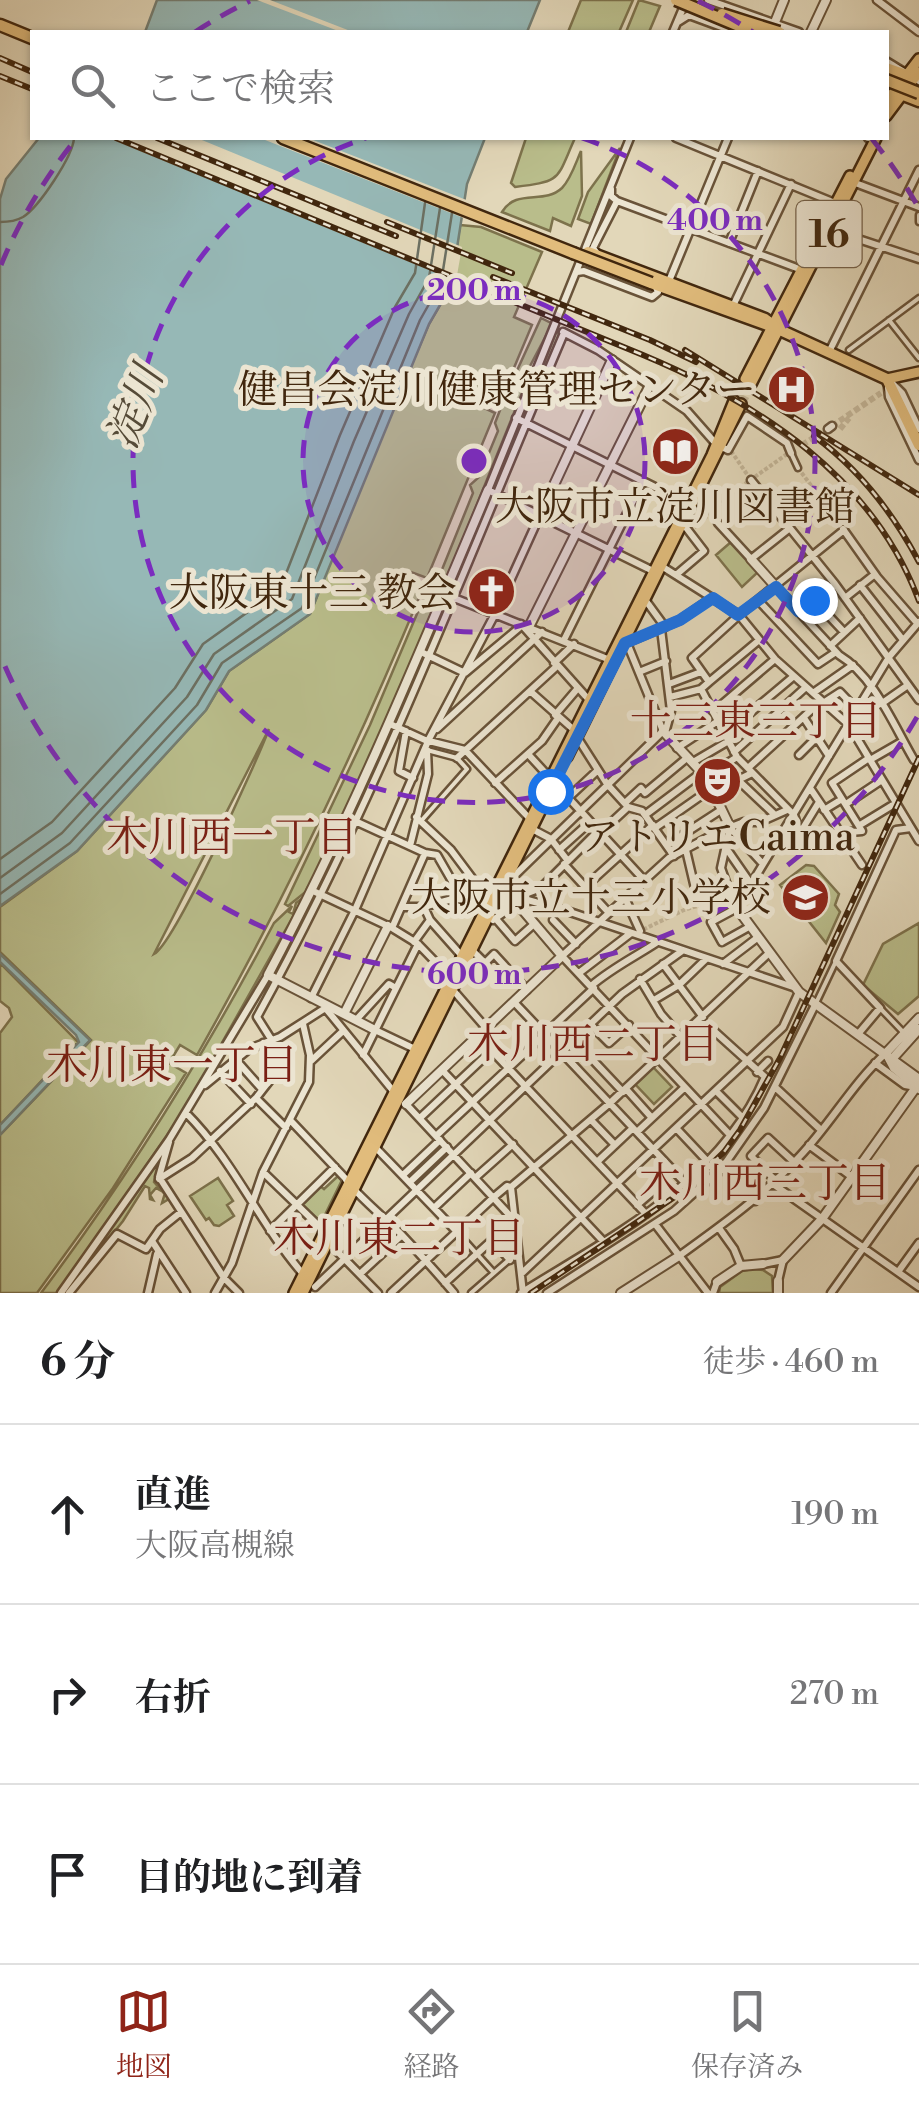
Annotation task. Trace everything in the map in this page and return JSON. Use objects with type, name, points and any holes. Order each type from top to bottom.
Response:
[{"type":"highway","points":[[684,1],[775,30]]},
{"type":"highway","points":[[704,5],[749,30]]},
{"type":"highway","points":[[2,26],[23,32]]},
{"type":"highway","points":[[889,73],[917,87]]},
{"type":"highway","points":[[889,73],[917,87]]},
{"type":"highway","points":[[894,91],[917,87]]},
{"type":"highway","points":[[288,140],[653,284],[777,328],[887,379],[919,445]]},
{"type":"highway","points":[[571,250],[592,253],[669,281],[765,318],[777,328]]},
{"type":"main road","points":[[894,91],[917,87],[919,59]]},
{"type":"main road","name":"16","points":[[748,382],[831,230],[869,140]]},
{"type":"main road","name":"16","points":[[777,328],[836,204],[851,182]]},
{"type":"main road","points":[[887,379],[919,372]]},
{"type":"main road","points":[[622,642],[646,601],[658,569],[686,526],[738,403]]},
{"type":"main road","points":[[302,1293],[312,1284],[326,1237],[399,1097],[414,1049],[461,954],[503,895],[531,824],[658,569],[687,502],[719,446]]},
{"type":"main road","points":[[576,733],[589,700],[612,661]]},
{"type":"main road","points":[[351,1186],[484,924],[503,895],[531,824]]},
{"type":"main road","points":[[294,1293],[312,1284]]},
{"type":"street","points":[[731,30],[740,0]]},
{"type":"street","points":[[704,5],[735,10],[775,30],[784,0]]},
{"type":"street","points":[[812,30],[826,0]]},
{"type":"street","points":[[876,0],[919,32]]},
{"type":"street","points":[[674,30],[684,1]]},
{"type":"street","points":[[678,22],[689,15],[728,30]]},
{"type":"street","points":[[160,1179],[211,1142],[282,1066],[257,1017],[323,895],[403,730],[444,594],[629,140]]},
{"type":"street","points":[[681,140],[836,204]]},
{"type":"street","points":[[669,281],[727,140]]},
{"type":"street","points":[[829,352],[919,170]]},
{"type":"street","points":[[729,243],[758,171]]},
{"type":"street","points":[[851,182],[919,206]]},
{"type":"street","points":[[733,306],[791,184]]},
{"type":"street","points":[[612,185],[611,196],[616,204]]},
{"type":"street","points":[[594,227],[608,204],[616,204],[803,271]]},
{"type":"street","points":[[592,253],[616,204]]},
{"type":"street","points":[[831,230],[919,259]]},
{"type":"street","points":[[576,273],[584,271],[652,296],[658,292],[653,284]]},
{"type":"street","points":[[850,350],[919,298]]},
{"type":"street","points":[[888,320],[919,358]]},
{"type":"street","points":[[556,325],[686,411],[719,446],[728,450],[747,416],[787,443],[798,468]]},
{"type":"street","points":[[61,1293],[169,1140],[268,974],[455,598],[564,332]]},
{"type":"street","points":[[311,998],[429,740],[495,614],[612,360]]},
{"type":"street","points":[[887,379],[902,393],[919,429]]},
{"type":"street","points":[[887,379],[889,397],[919,460]]},
{"type":"street","points":[[466,673],[524,626],[577,532],[649,387]]},
{"type":"street","points":[[516,418],[687,502]]},
{"type":"street","points":[[789,454],[799,447]]},
{"type":"street","points":[[751,480],[835,584],[919,700]]},
{"type":"street","points":[[564,640],[643,481]]},
{"type":"street","points":[[488,490],[676,575],[738,615],[775,659],[849,725],[919,840]]},
{"type":"street","points":[[718,523],[833,649],[853,665],[914,760]]},
{"type":"street","points":[[676,575],[704,550],[686,526]]},
{"type":"street","points":[[751,560],[790,528]]},
{"type":"street","points":[[709,682],[692,658],[738,615],[844,529],[875,574],[918,622],[889,657],[736,906],[711,922],[722,942],[750,927]]},
{"type":"street","points":[[845,598],[875,574]]},
{"type":"street","points":[[798,611],[835,584]]},
{"type":"street","points":[[860,585],[903,640]]},
{"type":"street","points":[[444,594],[612,661]]},
{"type":"street","points":[[713,598],[663,628],[622,642],[664,732],[704,774],[730,828],[763,864]]},
{"type":"street","points":[[758,600],[818,664],[860,618]]},
{"type":"street","points":[[814,600],[844,632]]},
{"type":"street","points":[[511,872],[516,874],[664,732],[671,715],[663,628],[646,601]]},
{"type":"street","points":[[524,626],[533,641],[589,700]]},
{"type":"street","points":[[434,731],[542,632]]},
{"type":"street","points":[[670,697],[701,689],[758,641]]},
{"type":"street","points":[[457,758],[574,644]]},
{"type":"street","points":[[426,654],[466,673]]},
{"type":"street","points":[[713,712],[775,659]]},
{"type":"street","points":[[639,672],[666,661]]},
{"type":"street","points":[[813,693],[853,665]]},
{"type":"street","points":[[668,684],[702,672]]},
{"type":"street","points":[[402,907],[424,907],[460,895],[503,895],[541,888],[642,788],[645,793],[726,738],[794,676]]},
{"type":"street","points":[[881,704],[908,685]]},
{"type":"street","points":[[645,815],[735,754],[806,687]]},
{"type":"street","points":[[494,783],[542,741],[578,688]]},
{"type":"street","points":[[701,689],[735,754],[785,804],[802,836],[862,830],[832,782],[903,741]]},
{"type":"street","points":[[530,691],[576,733],[607,784],[626,805],[645,815],[674,856]]},
{"type":"street","points":[[775,815],[738,780],[822,702],[840,692],[858,710]]},
{"type":"street","points":[[804,718],[829,756]]},
{"type":"street","points":[[677,748],[718,721]]},
{"type":"street","points":[[390,724],[465,750],[531,824],[551,838],[566,862],[610,912]]},
{"type":"street","points":[[403,730],[399,771],[413,778]]},
{"type":"street","points":[[799,755],[817,737]]},
{"type":"street","points":[[419,818],[467,769],[457,758],[426,750]]},
{"type":"street","points":[[410,846],[428,774],[426,750]]},
{"type":"street","points":[[528,754],[644,880]]},
{"type":"street","points":[[568,798],[598,770]]},
{"type":"street","points":[[824,810],[882,780]]},
{"type":"street","points":[[586,886],[654,826],[712,788]]},
{"type":"street","points":[[810,788],[862,865]]},
{"type":"street","points":[[800,833],[819,802]]},
{"type":"street","points":[[860,825],[896,802]]},
{"type":"street","points":[[667,845],[720,810]]},
{"type":"street","points":[[399,1097],[442,1070],[674,856],[744,822],[760,822],[791,812]]},
{"type":"street","points":[[348,818],[436,855],[460,895]]},
{"type":"street","points":[[419,818],[534,924],[730,1135]]},
{"type":"street","points":[[559,850],[590,822]]},
{"type":"street","points":[[730,828],[721,868],[736,906],[758,938],[798,990],[889,1056],[894,1068],[918,1085]]},
{"type":"street","points":[[550,1292],[685,1203],[722,1168],[775,1087],[896,830],[911,828]]},
{"type":"street","points":[[832,849],[844,840]]},
{"type":"street","points":[[725,848],[751,884]]},
{"type":"street","points":[[686,850],[698,902]]},
{"type":"street","points":[[344,1014],[402,907],[425,853]]},
{"type":"street","points":[[311,890],[416,943],[450,977],[453,990],[486,1028]]},
{"type":"street","points":[[496,919],[503,895]]},
{"type":"street","points":[[503,895],[636,932],[798,990]]},
{"type":"street","points":[[625,898],[636,932]]},
{"type":"street","points":[[424,907],[430,920],[461,954]]},
{"type":"street","points":[[496,919],[516,941],[534,924]]},
{"type":"street","points":[[484,924],[496,919]]},
{"type":"street","points":[[363,1054],[430,920]]},
{"type":"street","points":[[553,920],[576,944]]},
{"type":"street","points":[[579,973],[636,932]]},
{"type":"street","points":[[722,964],[758,938]]},
{"type":"street","points":[[407,1178],[472,1102],[592,987],[617,964],[658,942]]},
{"type":"street","points":[[472,950],[485,963],[494,954],[526,990]]},
{"type":"street","points":[[186,1113],[312,1284],[345,1258],[640,979],[682,951]]},
{"type":"street","points":[[391,1293],[494,1197],[592,1120],[770,953]]},
{"type":"street","points":[[654,1000],[680,985],[707,958]]},
{"type":"street","points":[[836,961],[904,1034]]},
{"type":"street","points":[[663,964],[702,1017]]},
{"type":"street","points":[[268,974],[327,1008],[414,1049]]},
{"type":"street","points":[[640,979],[681,1037]]},
{"type":"street","points":[[356,1020],[389,984],[396,988]]},
{"type":"street","points":[[521,1274],[747,1064],[783,1027],[798,990]]},
{"type":"street","points":[[514,1002],[686,1184]]},
{"type":"street","points":[[201,1088],[236,1060],[327,1008]]},
{"type":"street","points":[[327,1008],[399,1097],[514,1220]]},
{"type":"street","points":[[859,1033],[880,1008]]},
{"type":"street","points":[[889,1056],[919,1018]]},
{"type":"street","points":[[215,1293],[263,1172],[309,1082],[310,1062],[303,1024]]},
{"type":"street","points":[[591,1025],[609,1044],[628,1025]]},
{"type":"street","points":[[511,1187],[522,1293],[686,1184],[743,1118],[764,1077],[713,1030]]},
{"type":"street","points":[[310,1062],[343,1031]]},
{"type":"street","points":[[623,1293],[755,1201],[809,1145],[875,1064],[918,1032]]},
{"type":"street","points":[[478,1036],[646,1214]]},
{"type":"street","points":[[575,1040],[652,1118]]},
{"type":"street","points":[[672,1046],[679,1055]]},
{"type":"street","points":[[420,1118],[492,1050]]},
{"type":"street","points":[[223,1051],[218,1068],[221,1073],[288,1124],[335,1167],[452,1292]]},
{"type":"street","points":[[236,1060],[261,1088]]},
{"type":"street","points":[[757,1072],[768,1061]]},
{"type":"street","points":[[875,1064],[905,1084],[918,1085]]},
{"type":"street","points":[[442,1070],[603,1242]]},
{"type":"street","points":[[778,1293],[783,1260],[822,1220],[918,1085]]},
{"type":"street","points":[[775,1087],[822,1130]]},
{"type":"street","points":[[597,1162],[685,1088]]},
{"type":"street","points":[[717,1092],[743,1118]]},
{"type":"street","points":[[592,1120],[616,1145]]},
{"type":"street","points":[[677,1129],[708,1162]]},
{"type":"street","points":[[794,1162],[768,1138],[750,1156],[774,1182],[822,1220],[919,1287]]},
{"type":"street","points":[[169,1140],[160,1179],[224,1278],[239,1293]]},
{"type":"street","points":[[434,1208],[512,1144]]},
{"type":"street","points":[[809,1145],[852,1177]]},
{"type":"street","points":[[374,1147],[494,1274]]},
{"type":"street","points":[[407,1178],[446,1147]]},
{"type":"street","points":[[270,1230],[335,1167]]},
{"type":"street","points":[[722,1168],[755,1201]]},
{"type":"street","points":[[832,1293],[919,1170]]},
{"type":"street","points":[[263,1172],[378,1293]]},
{"type":"street","points":[[638,1205],[658,1187],[668,1198]]},
{"type":"street","points":[[69,1293],[117,1234],[146,1249],[181,1212]]},
{"type":"street","points":[[446,1283],[514,1220]]},
{"type":"street","points":[[655,1224],[706,1292],[741,1266],[783,1260]]},
{"type":"street","points":[[719,1228],[741,1266]]},
{"type":"street","points":[[360,1274],[402,1235]]},
{"type":"street","points":[[152,1240],[186,1293]]},
{"type":"street","points":[[492,1240],[510,1260]]},
{"type":"street","points":[[898,1272],[919,1242]]},
{"type":"street","points":[[148,1293],[158,1252]]},
{"type":"street","points":[[471,1293],[518,1252]]},
{"type":"street","points":[[762,1264],[778,1281]]},
{"type":"street","points":[[76,1286],[83,1293]]},
{"type":"green space","points":[[581,0],[633,0],[620,30],[569,30]]},
{"type":"green space","points":[[639,0],[660,6],[650,30],[627,30]]},
{"type":"green space","points":[[525,140],[574,140],[556,176],[542,183],[515,187],[511,183]]},
{"type":"green space","points":[[620,148],[591,224],[578,219],[588,192]]},
{"type":"green space","points":[[581,151],[582,196],[571,226],[553,218],[550,231],[502,212],[522,198],[547,196],[562,188]]},
{"type":"green space","points":[[460,225],[481,227],[542,252],[514,317],[532,325],[497,408],[481,402],[480,406],[495,413],[427,578],[411,572],[405,585],[421,593],[370,711],[288,885],[228,999],[197,1055],[180,1045],[169,1063],[186,1073],[113,1188],[37,1293],[0,1293],[0,1135],[91,1040],[0,952],[0,907],[77,851],[206,710],[229,671],[310,614],[429,324],[451,286]],"holes":[[[269,729],[196,886],[154,954]]]},
{"type":"green space","points":[[541,318],[551,323],[550,328],[530,366],[504,399]]},
{"type":"green space","points":[[556,332],[561,335],[523,417]]},
{"type":"green space","points":[[530,373],[444,586],[431,580],[439,577],[473,493],[470,485],[479,477],[498,431],[495,423],[502,405]]},
{"type":"green space","points":[[731,542],[758,572],[742,587],[716,555]]},
{"type":"green space","points":[[425,595],[437,600],[385,728],[308,890],[288,906],[285,904],[370,725]]},
{"type":"green space","points":[[806,865],[814,866],[839,894],[835,905],[840,912],[826,943],[780,885]]},
{"type":"green space","points":[[304,897],[183,1112],[62,1288],[58,1293],[41,1293],[165,1112],[274,923],[292,906],[289,912],[293,914],[296,903]]},
{"type":"green space","points":[[919,923],[919,996],[898,1014],[863,985],[883,944]]},
{"type":"green space","points":[[0,963],[78,1042],[0,1125],[0,1033],[12,1017],[0,1001]]},
{"type":"green space","points":[[653,1067],[672,1087],[654,1104],[635,1084]]},
{"type":"green space","points":[[162,1154],[154,1182],[162,1192],[156,1188],[150,1195],[153,1200],[150,1199],[149,1188],[145,1186],[123,1221],[65,1293]]},
{"type":"green space","points":[[338,1176],[342,1180],[319,1227],[299,1206],[320,1186],[324,1189]]},
{"type":"green space","points":[[218,1178],[233,1201],[227,1205],[234,1216],[219,1226],[209,1218],[206,1220],[190,1196]]},
{"type":"green space","points":[[752,1269],[772,1276],[773,1293],[719,1293],[720,1287],[742,1271]]},
{"type":"water","points":[[157,0],[540,0],[528,30],[146,30]]},
{"type":"water","name":"淀川","points":[[37,140],[484,140],[467,184],[451,286],[429,324],[310,614],[229,671],[206,710],[77,851],[0,906],[0,199],[6,179]]},
{"type":"water","points":[[0,954],[90,1040],[0,1135],[0,1125],[79,1042],[0,962]]},
{"type":"pier","points":[[257,0],[270,0],[348,30],[336,30]]},
{"type":"pier","points":[[30,82],[30,105],[10,96],[15,83]]},
{"type":"pier","points":[[114,140],[202,140],[462,247],[456,281]]},
{"type":"pier","points":[[265,140],[313,140],[469,201],[466,219]]},
{"type":"tunnel","points":[[734,401],[745,379]]},
{"type":"tunnel","points":[[741,404],[751,384]]},
{"type":"tunnel","points":[[832,426],[881,393]]},
{"type":"tunnel","points":[[840,429],[849,418]]},
{"type":"tunnel","points":[[802,445],[828,429]]},
{"type":"tunnel","points":[[731,451],[751,480]]},
{"type":"tunnel","points":[[689,528],[787,454]]},
{"type":"tunnel","points":[[798,468],[843,528]]},
{"type":"tunnel","points":[[638,932],[684,910],[730,896]]},
{"type":"railway","points":[[0,58],[30,71]]},
{"type":"railway","points":[[0,76],[30,88]]},
{"type":"railway","points":[[121,140],[643,355],[729,397],[808,450],[842,482],[873,517],[899,557],[919,601]]},
{"type":"railway","points":[[162,140],[396,236]]},
{"type":"railway","points":[[387,222],[512,273]]},
{"type":"railway","points":[[493,277],[696,362]]},
{"type":"railway","points":[[685,350],[919,495]]},
{"type":"railway","points":[[814,436],[874,493],[919,562]]},
{"type":"railway","points":[[531,1293],[685,1190],[724,1152],[740,1130],[780,1058],[919,758]]},
{"type":"place","name":"健昌会淀川健康管理センター","points":[[791,389]]},
{"type":"place","name":"大阪市立淀川図書館","points":[[675,451]]},
{"type":"place","name":"大阪東十三 教会","points":[[492,592]]},
{"type":"place","name":"アトリエCaima","points":[[717,781]]},
{"type":"place","name":"大阪市立十三小学校","points":[[806,897]]},
{"type":"district","name":"十三東三丁目","points":[[756,720]]},
{"type":"district","name":"木川西一丁目","points":[[232,836]]},
{"type":"district","name":"木川西二丁目","points":[[593,1043]]},
{"type":"district","name":"木川東一丁目","points":[[172,1064]]},
{"type":"district","name":"木川西三丁目","points":[[765,1182]]},
{"type":"district","name":"木川東二丁目","points":[[399,1237]]},
{"type":"route","points":[[550,791],[625,643],[680,620],[713,598],[738,615],[776,587],[798,611],[814,600]]}]
